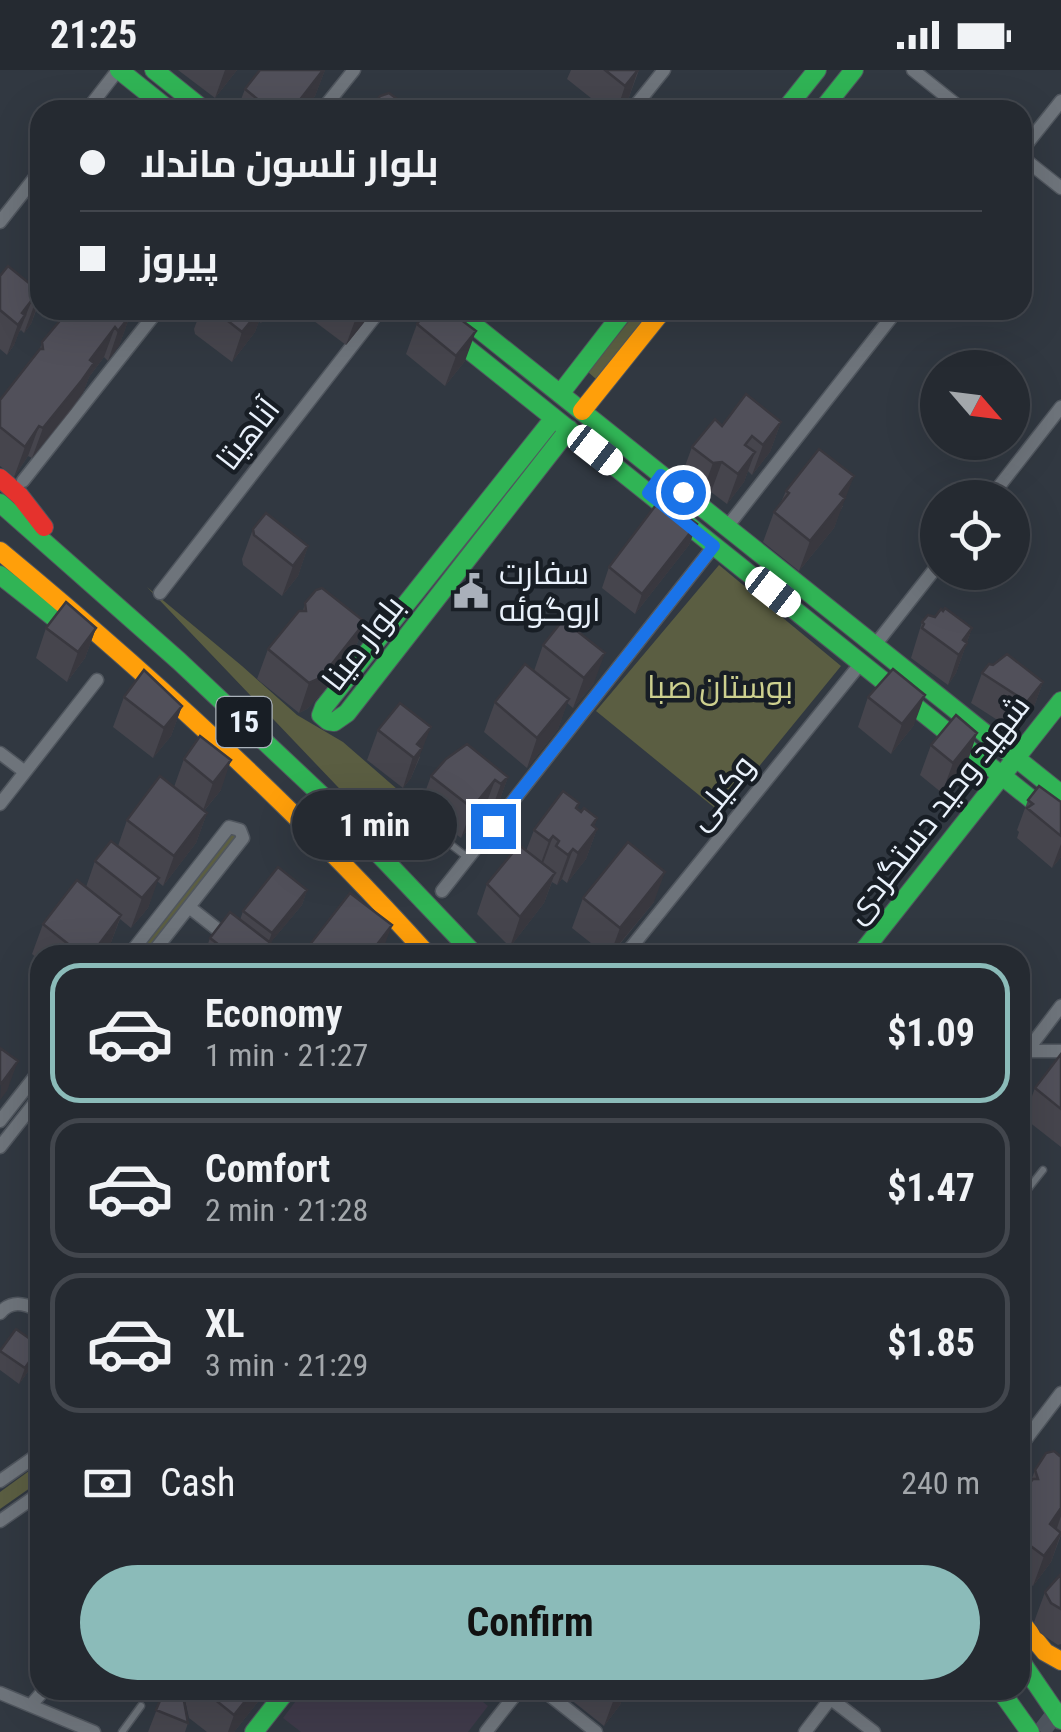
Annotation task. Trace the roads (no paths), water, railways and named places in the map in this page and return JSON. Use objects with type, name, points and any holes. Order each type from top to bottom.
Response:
[{"type":"main road","points":[[118,70],[156,100]]},
{"type":"main road","points":[[154,70],[192,100]]},
{"type":"main road","points":[[793,100],[817,70]]},
{"type":"main road","points":[[830,100],[854,70]]},
{"type":"main road","points":[[431,320],[1061,823]]},
{"type":"main road","points":[[473,320],[560,394],[1061,794]]},
{"type":"main road","points":[[560,394],[618,320]]},
{"type":"main road","points":[[582,411],[655,320]]},
{"type":"main road","points":[[579,368],[586,379],[601,387]]},
{"type":"main road","name":"بلوار مینا","points":[[548,440],[348,714],[336,723],[325,720],[324,707],[561,424]]},
{"type":"main road","points":[[648,493],[661,475]]},
{"type":"main road","points":[[0,478],[20,496],[69,562]]},
{"type":"main road","name":"15","points":[[0,503],[179,660],[331,804],[465,945]]},
{"type":"main road","name":"15","points":[[0,552],[158,687],[307,826],[419,945]]},
{"type":"main road","points":[[0,575],[94,649],[158,687]]},
{"type":"main road","name":"شهید وحید دستگردی","points":[[868,945],[1061,701]]},
{"type":"main road","points":[[1030,1634],[1044,1652],[1061,1661]]},
{"type":"main road","points":[[1030,1675],[1061,1720]]},
{"type":"main road","points":[[254,1732],[279,1700]]},
{"type":"main road","points":[[1007,1700],[1030,1732]]},
{"type":"street","points":[[95,100],[118,70]]},
{"type":"street","points":[[330,100],[354,70]]},
{"type":"street","points":[[640,100],[664,70]]},
{"type":"street","points":[[913,70],[950,100]]},
{"type":"street","points":[[1032,140],[1061,101]]},
{"type":"street","points":[[1032,163],[1061,188]]},
{"type":"street","points":[[0,222],[30,184]]},
{"type":"street","points":[[23,481],[150,320]]},
{"type":"street","name":"آناهیتا","points":[[160,592],[372,320]]},
{"type":"street","points":[[727,527],[889,320]]},
{"type":"street","points":[[1004,480],[1061,407]]},
{"type":"street","points":[[442,891],[714,546]]},
{"type":"street","points":[[875,645],[920,588]]},
{"type":"street","name":"وكيلی","points":[[633,945],[861,663]]},
{"type":"street","points":[[0,804],[98,680]]},
{"type":"street","points":[[0,753],[24,772]]},
{"type":"street","points":[[138,945],[229,827],[240,830],[243,838],[158,945]]},
{"type":"street","points":[[188,907],[237,945]]},
{"type":"street","points":[[1030,1047],[1061,1006]]},
{"type":"street","points":[[1030,1054],[1061,1051]]},
{"type":"street","points":[[0,1121],[30,1083]]},
{"type":"street","points":[[0,1147],[30,1109]]},
{"type":"street","points":[[0,1314],[20,1302],[30,1306]]},
{"type":"street","points":[[1030,1435],[1061,1393]]},
{"type":"street","points":[[0,1481],[30,1460]]},
{"type":"street","points":[[0,1521],[30,1500]]},
{"type":"street","points":[[0,1693],[94,1732]]},
{"type":"street","points":[[32,1705],[36,1700]]},
{"type":"street","points":[[486,1732],[511,1700]]},
{"type":"street","points":[[555,1700],[596,1732]]},
{"type":"street","points":[[805,1732],[829,1700]]},
{"type":"street","points":[[840,1700],[874,1732]]},
{"type":"lane","points":[[408,812],[468,858]]},
{"type":"lane","points":[[1030,1186],[1043,1170]]},
{"type":"lane","points":[[122,1732],[142,1706]]},
{"type":"tunnel","points":[[1041,1732],[1061,1706]]},
{"type":"place","name":"سفارت اروگوئه","points":[[471,591]]},
{"type":"park label","name":"بوستان صبا","points":[[720,687]]}]
